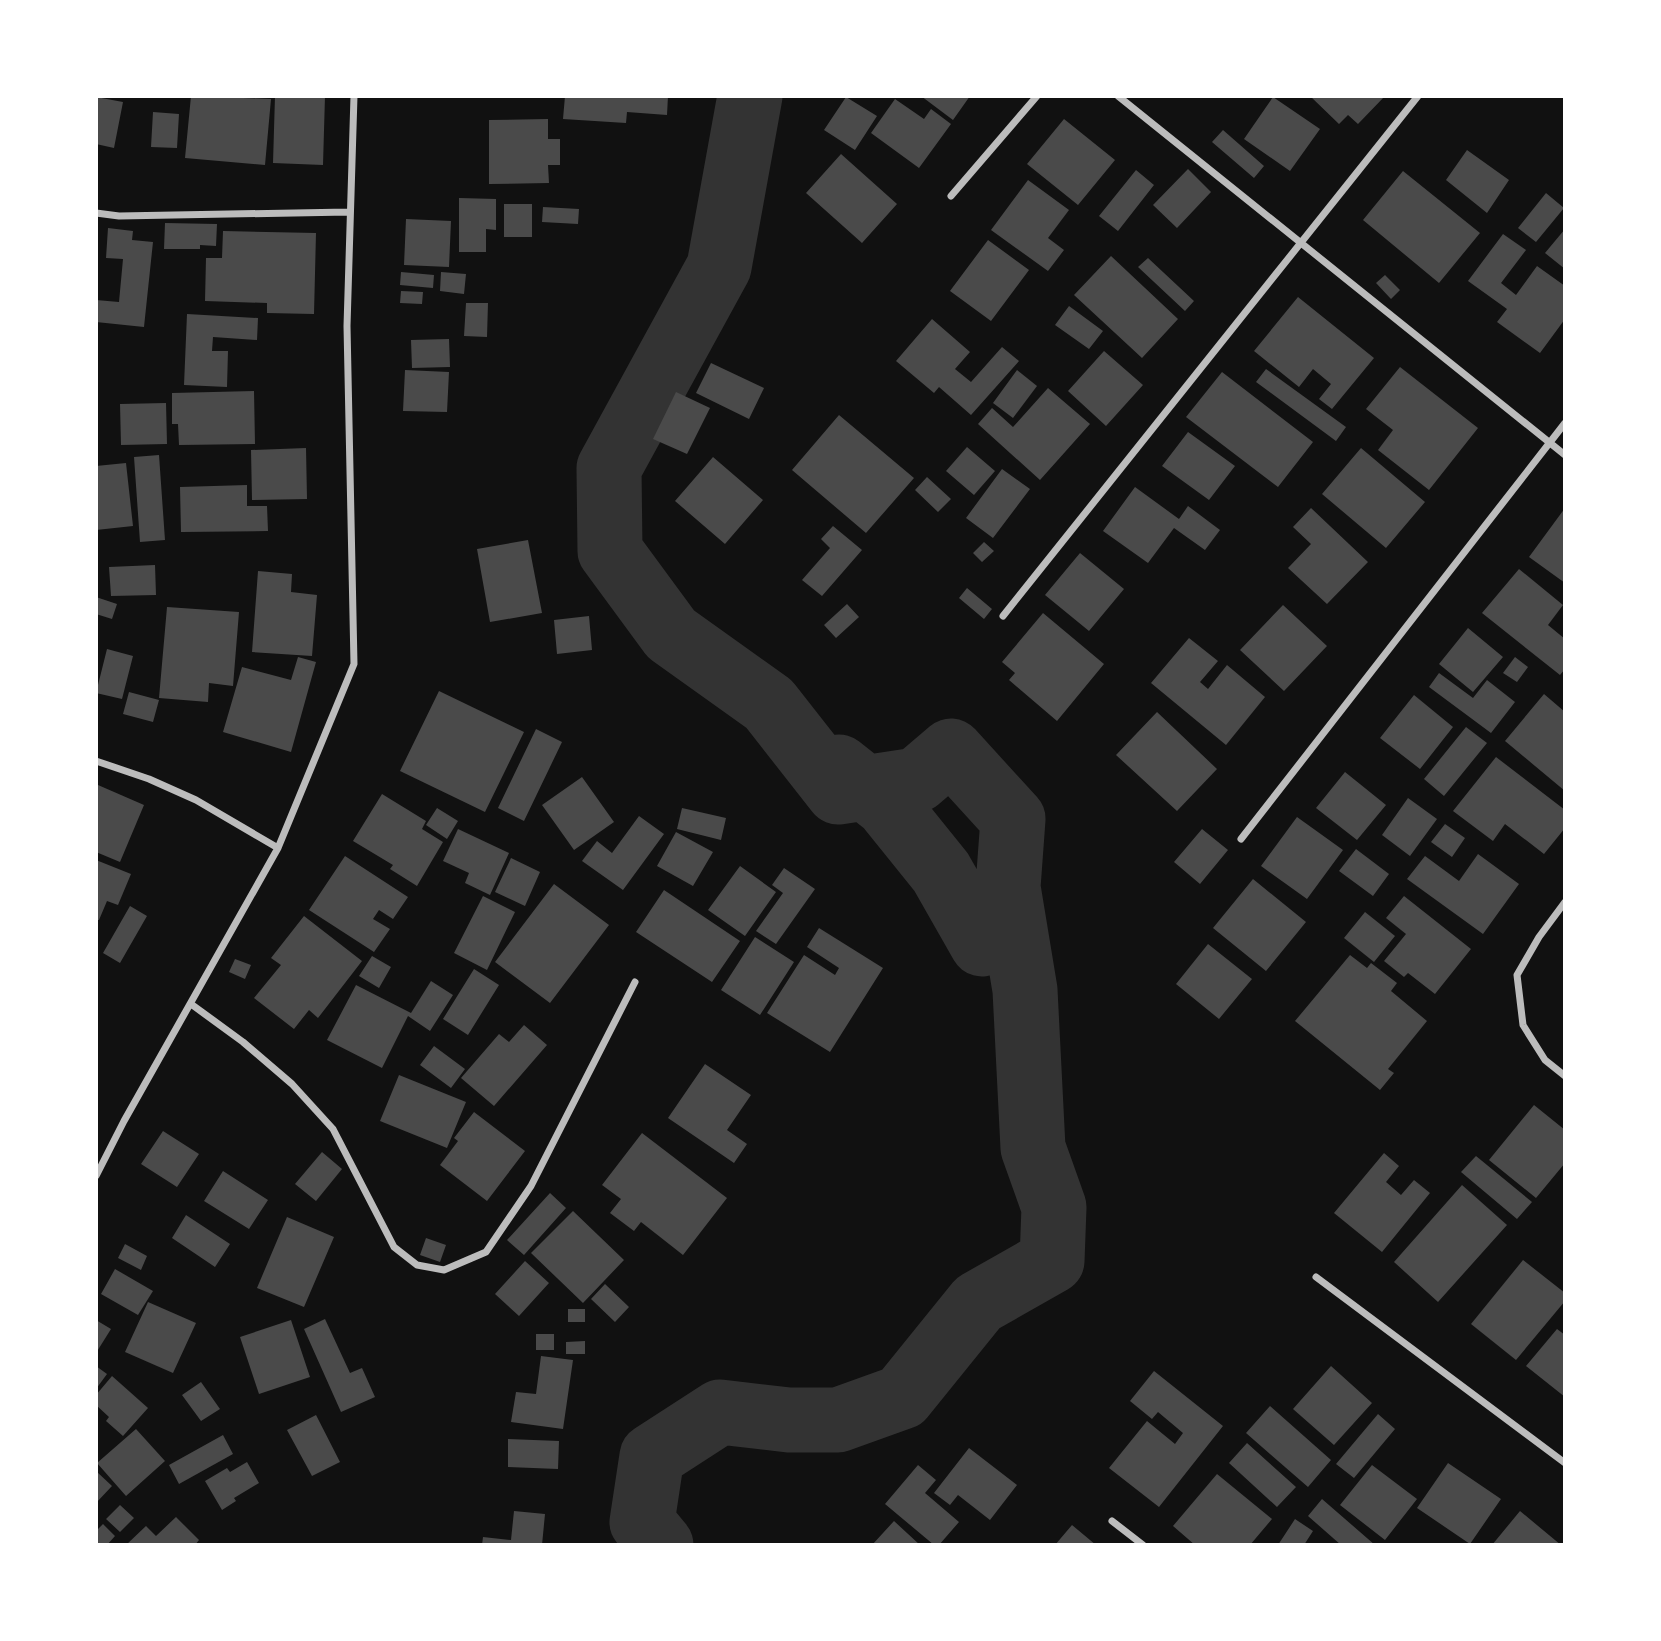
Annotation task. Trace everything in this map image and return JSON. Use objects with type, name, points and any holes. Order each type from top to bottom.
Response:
[{"type":"street","points":[[96,1176],[124,1121],[278,848],[354,664],[347,326],[348,212],[354,96]]},
{"type":"street","points":[[951,196],[1037,96]]},
{"type":"street","points":[[1118,96],[1565,455]]},
{"type":"street","points":[[1003,616],[1418,96]]},
{"type":"street","points":[[96,213],[119,216],[348,212]]},
{"type":"street","points":[[1241,839],[1565,423]]},
{"type":"street","points":[[96,761],[149,779],[196,800],[278,848]]},
{"type":"street","points":[[1565,902],[1539,937],[1517,975],[1523,1025],[1545,1060],[1565,1076]]},
{"type":"street","points":[[191,1004],[243,1042],[292,1084],[333,1129],[394,1247],[417,1265],[444,1270],[485,1252],[531,1186],[635,982]]},
{"type":"street","points":[[1316,1277],[1565,1463]]},
{"type":"street","points":[[1112,1521],[1143,1545]]},
{"type":"building","points":[[191,96],[271,99],[265,165],[185,158]]},
{"type":"building","points":[[275,96],[325,96],[323,165],[273,163]]},
{"type":"building","points":[[565,96],[668,96],[667,115],[627,112],[626,123],[563,119]]},
{"type":"building","points":[[921,96],[970,96],[953,120]]},
{"type":"building","points":[[1310,96],[1385,96],[1358,124],[1348,115],[1339,124]]},
{"type":"building","points":[[96,97],[123,102],[114,148],[96,144]]},
{"type":"building","points":[[846,97],[877,116],[855,150],[824,130]]},
{"type":"building","points":[[1273,97],[1320,129],[1290,171],[1244,139]]},
{"type":"building","points":[[895,99],[924,119],[931,109],[951,124],[919,168],[871,133]]},
{"type":"building","points":[[153,112],[179,114],[177,148],[151,147]]},
{"type":"building","points":[[548,119],[548,139],[560,139],[560,165],[548,165],[549,183],[489,184],[489,120]]},
{"type":"building","points":[[1064,119],[1115,160],[1078,205],[1027,164]]},
{"type":"building","points":[[1223,130],[1264,166],[1254,178],[1212,142]]},
{"type":"building","points":[[1467,150],[1509,180],[1487,213],[1446,180]]},
{"type":"building","points":[[841,154],[897,204],[862,243],[806,193]]},
{"type":"building","points":[[1188,169],[1211,192],[1177,228],[1153,205]]},
{"type":"building","points":[[1136,170],[1154,185],[1118,231],[1099,216]]},
{"type":"building","points":[[1403,171],[1480,233],[1439,283],[1363,220]]},
{"type":"building","points":[[1028,180],[1069,210],[1048,238],[1064,250],[1048,271],[991,230]]},
{"type":"building","points":[[1546,193],[1564,208],[1536,242],[1518,228]]},
{"type":"building","points":[[459,198],[496,199],[496,230],[486,229],[486,252],[459,252]]},
{"type":"building","points":[[504,204],[532,204],[532,237],[504,237]]},
{"type":"building","points":[[543,207],[579,209],[578,224],[542,222]]},
{"type":"building","points":[[406,219],[451,221],[449,267],[404,265]]},
{"type":"building","points":[[165,223],[217,224],[216,246],[164,249]]},
{"type":"building","points":[[108,228],[133,231],[132,240],[153,242],[144,327],[96,322],[96,300],[119,302],[123,259],[106,258]]},
{"type":"building","points":[[1565,229],[1565,269],[1545,253]]},
{"type":"building","points":[[223,231],[316,233],[314,314],[267,313],[267,303],[205,301],[206,258],[222,258]]},
{"type":"building","points":[[1503,234],[1526,250],[1501,283],[1516,295],[1537,266],[1565,286],[1565,319],[1540,353],[1497,322],[1507,309],[1468,281]]},
{"type":"building","points":[[988,240],[1029,270],[991,321],[950,291]]},
{"type":"building","points":[[1111,256],[1178,319],[1142,358],[1074,295]]},
{"type":"building","points":[[1148,258],[1194,301],[1185,311],[1138,267]]},
{"type":"building","points":[[401,272],[434,275],[433,288],[400,285]]},
{"type":"building","points":[[441,272],[466,274],[464,294],[440,291]]},
{"type":"building","points":[[1385,275],[1400,290],[1391,299],[1376,283]]},
{"type":"building","points":[[401,291],[423,292],[422,304],[400,303]]},
{"type":"building","points":[[1298,297],[1374,358],[1332,409],[1319,399],[1331,384],[1313,369],[1299,387],[1254,351]]},
{"type":"building","points":[[466,303],[488,303],[487,337],[464,336]]},
{"type":"building","points":[[1069,306],[1103,331],[1089,349],[1055,325]]},
{"type":"building","points":[[187,314],[258,318],[257,340],[213,337],[212,351],[228,351],[227,387],[184,385]]},
{"type":"building","points":[[932,319],[970,352],[955,369],[971,382],[1002,347],[1019,361],[971,415],[939,387],[934,393],[896,361]]},
{"type":"building","points":[[449,339],[450,367],[412,368],[411,340]]},
{"type":"building","points":[[1104,351],[1143,385],[1106,426],[1068,391]]},
{"type":"building","points":[[711,363],[764,388],[749,419],[696,393]]},
{"type":"building","points":[[1400,367],[1478,428],[1429,490],[1378,450],[1393,430],[1366,409]]},
{"type":"building","points":[[1266,369],[1346,427],[1336,441],[1256,382]]},
{"type":"building","points":[[405,370],[449,372],[447,412],[403,411]]},
{"type":"building","points":[[1017,370],[1037,386],[1013,418],[993,403]]},
{"type":"building","points":[[1222,372],[1313,442],[1278,487],[1186,417]]},
{"type":"building","points":[[1048,388],[1090,424],[1040,480],[978,424],[992,408],[1013,427]]},
{"type":"building","points":[[254,391],[255,444],[179,445],[178,424],[172,424],[172,393]]},
{"type":"building","points":[[676,392],[710,408],[687,454],[653,439]]},
{"type":"building","points":[[166,403],[167,444],[121,445],[120,404]]},
{"type":"building","points":[[839,415],[914,478],[866,533],[792,470]]},
{"type":"building","points":[[1188,432],[1235,466],[1209,500],[1162,466]]},
{"type":"building","points":[[967,447],[995,471],[974,495],[946,471]]},
{"type":"building","points":[[306,448],[307,499],[252,500],[251,450]]},
{"type":"building","points":[[1361,448],[1425,502],[1386,548],[1322,494]]},
{"type":"building","points":[[159,455],[165,540],[140,542],[134,457]]},
{"type":"building","points":[[713,457],[763,500],[725,544],[675,501]]},
{"type":"building","points":[[126,463],[133,526],[96,530],[96,466]]},
{"type":"building","points":[[1002,469],[1030,489],[993,538],[966,518]]},
{"type":"building","points":[[927,477],[951,499],[938,512],[915,490]]},
{"type":"building","points":[[247,485],[247,506],[267,506],[268,531],[181,532],[180,487]]},
{"type":"building","points":[[1135,487],[1179,519],[1188,506],[1220,530],[1205,550],[1174,528],[1148,563],[1103,531]]},
{"type":"building","points":[[1311,508],[1368,562],[1327,604],[1288,568],[1311,544],[1293,527]]},
{"type":"building","points":[[1565,508],[1565,583],[1529,557]]},
{"type":"building","points":[[833,526],[862,550],[822,596],[802,580],[830,548],[821,539]]},
{"type":"building","points":[[528,540],[542,613],[490,622],[477,549]]},
{"type":"building","points":[[984,542],[994,551],[982,562],[973,553]]},
{"type":"building","points":[[1080,553],[1124,589],[1089,631],[1045,595]]},
{"type":"building","points":[[155,565],[156,595],[111,596],[109,567]]},
{"type":"building","points":[[1519,569],[1563,605],[1548,625],[1565,639],[1565,669],[1560,675],[1482,613]]},
{"type":"building","points":[[258,571],[292,574],[291,592],[317,595],[312,656],[252,652]]},
{"type":"building","points":[[967,588],[992,609],[984,619],[959,598]]},
{"type":"building","points":[[96,597],[117,604],[112,619],[96,614]]},
{"type":"building","points":[[847,604],[859,617],[836,638],[824,625]]},
{"type":"building","points":[[1283,605],[1327,646],[1284,691],[1240,650]]},
{"type":"building","points":[[167,607],[239,612],[233,686],[209,683],[208,702],[159,698]]},
{"type":"building","points":[[1043,613],[1104,664],[1057,721],[1009,680],[1015,673],[1002,662]]},
{"type":"building","points":[[589,616],[592,650],[557,654],[554,620]]},
{"type":"building","points":[[1468,628],[1503,657],[1473,692],[1439,664]]},
{"type":"building","points":[[1189,638],[1218,661],[1200,682],[1208,689],[1227,665],[1265,697],[1226,745],[1151,683]]},
{"type":"building","points":[[107,649],[133,656],[122,699],[96,693]]},
{"type":"building","points":[[298,657],[316,662],[291,752],[223,732],[242,667],[291,680]]},
{"type":"building","points":[[1515,657],[1528,667],[1517,682],[1503,673]]},
{"type":"building","points":[[1439,673],[1473,698],[1487,680],[1515,702],[1491,733],[1429,687]]},
{"type":"building","points":[[439,691],[524,732],[485,812],[400,771]]},
{"type":"building","points":[[129,692],[159,700],[153,722],[123,714]]},
{"type":"building","points":[[1544,694],[1565,712],[1565,791],[1505,741]]},
{"type":"building","points":[[1414,695],[1453,727],[1420,769],[1380,738]]},
{"type":"building","points":[[1157,712],[1217,769],[1177,811],[1116,755]]},
{"type":"building","points":[[1466,727],[1487,743],[1444,796],[1424,779]]},
{"type":"building","points":[[536,729],[562,742],[524,821],[498,808]]},
{"type":"building","points":[[1496,757],[1565,810],[1565,828],[1544,854],[1505,824],[1493,841],[1453,811]]},
{"type":"building","points":[[1345,772],[1386,805],[1357,840],[1316,808]]},
{"type":"building","points":[[582,777],[614,822],[574,850],[542,805]]},
{"type":"building","points":[[98,785],[144,805],[120,862],[96,852]]},
{"type":"building","points":[[382,794],[426,821],[422,829],[443,842],[417,886],[390,869],[393,865],[353,841]]},
{"type":"building","points":[[1408,798],[1437,819],[1410,856],[1382,835]]},
{"type":"building","points":[[437,808],[458,821],[447,839],[426,825]]},
{"type":"building","points":[[682,808],[726,818],[721,840],[677,829]]},
{"type":"building","points":[[639,816],[664,834],[623,890],[582,861],[597,841],[612,853]]},
{"type":"building","points":[[1297,817],[1343,850],[1307,899],[1261,866]]},
{"type":"building","points":[[1445,824],[1465,838],[1452,857],[1431,842]]},
{"type":"building","points":[[458,829],[509,853],[490,895],[465,883],[469,873],[443,861]]},
{"type":"building","points":[[1202,829],[1228,850],[1200,884],[1174,862]]},
{"type":"building","points":[[676,832],[713,852],[693,886],[657,866]]},
{"type":"building","points":[[1356,849],[1389,874],[1373,896],[1339,871]]},
{"type":"building","points":[[1478,854],[1519,884],[1483,934],[1407,879],[1425,856],[1459,881]]},
{"type":"building","points":[[345,856],[408,897],[393,919],[379,910],[373,919],[390,929],[374,952],[309,910]]},
{"type":"building","points":[[511,858],[540,872],[525,906],[495,892]]},
{"type":"building","points":[[96,860],[131,874],[118,905],[107,901],[99,920],[96,920]]},
{"type":"building","points":[[740,866],[776,892],[745,936],[708,910]]},
{"type":"building","points":[[784,868],[815,889],[776,944],[756,931],[783,893],[772,885]]},
{"type":"building","points":[[1253,879],[1306,922],[1266,971],[1213,928]]},
{"type":"building","points":[[554,884],[609,925],[550,1003],[495,962]]},
{"type":"building","points":[[664,890],[740,941],[712,982],[636,932]]},
{"type":"building","points":[[483,896],[515,912],[487,970],[454,953]]},
{"type":"building","points":[[1404,896],[1471,949],[1435,994],[1408,973],[1404,977],[1384,961],[1406,934],[1386,918]]},
{"type":"building","points":[[130,906],[147,916],[120,963],[103,953]]},
{"type":"building","points":[[1365,912],[1395,936],[1374,962],[1344,938]]},
{"type":"building","points":[[304,916],[362,961],[318,1018],[309,1010],[294,1029],[254,998],[281,965],[271,958]]},
{"type":"building","points":[[819,928],[883,968],[830,1052],[767,1013],[804,955],[835,975],[839,968],[807,947]]},
{"type":"building","points":[[755,937],[794,962],[760,1015],[721,990]]},
{"type":"building","points":[[1208,944],[1252,979],[1219,1019],[1176,984]]},
{"type":"building","points":[[1350,955],[1367,968],[1371,963],[1397,983],[1391,991],[1427,1021],[1388,1069],[1394,1073],[1380,1090],[1295,1021]]},
{"type":"building","points":[[372,956],[391,967],[379,988],[359,976]]},
{"type":"building","points":[[235,959],[251,965],[245,979],[229,972]]},
{"type":"building","points":[[474,969],[499,985],[468,1035],[443,1019]]},
{"type":"building","points":[[431,981],[453,995],[430,1031],[408,1016],[382,1068],[327,1040],[356,985],[411,1013]]},
{"type":"building","points":[[524,1025],[547,1045],[494,1106],[461,1078],[499,1034],[509,1042]]},
{"type":"building","points":[[434,1046],[465,1069],[451,1088],[420,1065]]},
{"type":"building","points":[[705,1064],[751,1095],[727,1130],[747,1144],[734,1163],[668,1118]]},
{"type":"building","points":[[399,1075],[466,1102],[447,1148],[380,1121]]},
{"type":"building","points":[[1534,1105],[1565,1130],[1565,1163],[1536,1198],[1489,1160]]},
{"type":"building","points":[[474,1112],[525,1151],[487,1201],[440,1165],[458,1141],[454,1138]]},
{"type":"building","points":[[163,1131],[199,1154],[177,1187],[141,1164]]},
{"type":"building","points":[[642,1133],[727,1198],[683,1255],[641,1222],[634,1231],[610,1213],[621,1199],[602,1185]]},
{"type":"building","points":[[322,1152],[342,1169],[316,1201],[295,1184]]},
{"type":"building","points":[[1384,1153],[1399,1166],[1386,1182],[1401,1195],[1414,1180],[1430,1193],[1382,1252],[1334,1213]]},
{"type":"building","points":[[1476,1156],[1532,1202],[1517,1219],[1461,1172]]},
{"type":"building","points":[[223,1171],[268,1200],[249,1229],[204,1201]]},
{"type":"building","points":[[1462,1185],[1507,1225],[1438,1302],[1394,1262]]},
{"type":"building","points":[[550,1193],[566,1208],[524,1255],[507,1240]]},
{"type":"building","points":[[573,1211],[624,1260],[583,1303],[531,1253]]},
{"type":"building","points":[[186,1215],[230,1244],[215,1267],[172,1238]]},
{"type":"building","points":[[287,1217],[334,1237],[304,1307],[257,1288]]},
{"type":"building","points":[[426,1238],[446,1245],[440,1262],[420,1255]]},
{"type":"building","points":[[125,1244],[147,1256],[141,1270],[118,1258]]},
{"type":"building","points":[[1523,1260],[1565,1293],[1565,1301],[1516,1360],[1471,1324]]},
{"type":"building","points":[[525,1261],[549,1283],[519,1316],[495,1294]]},
{"type":"building","points":[[115,1269],[153,1291],[138,1315],[101,1294]]},
{"type":"building","points":[[605,1284],[629,1307],[615,1322],[591,1299]]},
{"type":"building","points":[[148,1302],[196,1323],[173,1373],[125,1352]]},
{"type":"building","points":[[568,1309],[585,1309],[585,1322],[568,1322]]},
{"type":"building","points":[[325,1319],[350,1373],[362,1368],[375,1397],[341,1412],[304,1329]]},
{"type":"building","points":[[96,1320],[111,1329],[96,1353]]},
{"type":"building","points":[[291,1320],[310,1377],[259,1394],[240,1337]]},
{"type":"building","points":[[1557,1329],[1565,1335],[1565,1397],[1526,1366]]},
{"type":"building","points":[[536,1334],[554,1334],[554,1350],[536,1350]]},
{"type":"building","points":[[585,1341],[585,1354],[566,1354],[566,1342]]},
{"type":"building","points":[[541,1356],[573,1360],[563,1429],[511,1422],[516,1392],[536,1394]]},
{"type":"building","points":[[96,1366],[107,1374],[96,1389]]},
{"type":"building","points":[[1331,1366],[1372,1403],[1334,1445],[1293,1409]]},
{"type":"building","points":[[1154,1371],[1223,1426],[1159,1507],[1109,1468],[1147,1421],[1175,1444],[1183,1433],[1158,1412],[1152,1419],[1130,1401]]},
{"type":"building","points":[[112,1376],[148,1408],[123,1436],[106,1421],[109,1417],[96,1405],[96,1395]]},
{"type":"building","points":[[201,1382],[220,1409],[201,1421],[182,1395]]},
{"type":"building","points":[[1270,1406],[1331,1460],[1308,1487],[1246,1433]]},
{"type":"building","points":[[1378,1414],[1395,1429],[1354,1478],[1336,1464]]},
{"type":"building","points":[[316,1415],[340,1462],[312,1476],[287,1430]]},
{"type":"building","points":[[136,1429],[165,1461],[126,1496],[97,1463]]},
{"type":"building","points":[[223,1435],[233,1454],[179,1484],[169,1465]]},
{"type":"building","points":[[508,1439],[559,1441],[558,1469],[508,1467]]},
{"type":"building","points":[[1247,1443],[1296,1487],[1277,1507],[1229,1463]]},
{"type":"building","points":[[969,1448],[1017,1485],[990,1520],[958,1495],[950,1505],[934,1493]]},
{"type":"building","points":[[247,1462],[259,1483],[234,1498],[236,1501],[222,1510],[205,1481],[227,1468],[230,1472]]},
{"type":"building","points":[[1448,1463],[1501,1499],[1470,1544],[1417,1508]]},
{"type":"building","points":[[918,1465],[936,1480],[925,1493],[959,1522],[939,1545],[934,1545],[885,1504]]},
{"type":"building","points":[[1372,1465],[1417,1499],[1385,1540],[1340,1505]]},
{"type":"building","points":[[96,1471],[112,1486],[96,1503]]},
{"type":"building","points":[[1217,1474],[1272,1519],[1250,1545],[1195,1545],[1173,1526]]},
{"type":"building","points":[[1322,1499],[1375,1545],[1341,1545],[1308,1516]]},
{"type":"building","points":[[120,1505],[134,1518],[120,1532],[106,1519]]},
{"type":"building","points":[[514,1511],[545,1514],[542,1545],[482,1545],[483,1537],[511,1540]]},
{"type":"building","points":[[1520,1511],[1561,1545],[1492,1545]]},
{"type":"building","points":[[176,1517],[199,1540],[195,1545],[126,1545],[146,1526],[156,1536]]},
{"type":"building","points":[[1295,1519],[1313,1531],[1304,1545],[1278,1545]]},
{"type":"building","points":[[894,1521],[920,1545],[872,1545]]},
{"type":"building","points":[[103,1524],[115,1536],[107,1545],[96,1545],[96,1531]]},
{"type":"building","points":[[1072,1525],[1096,1545],[1055,1545]]},
{"type":"waterway","points":[[661,1545],[642,1522],[652,1456],[720,1412],[789,1420],[838,1420],[902,1397],[978,1303],[1052,1261],[1054,1207],[1033,1148],[1025,990],[1008,887],[1013,819],[951,751],[917,780],[838,792],[769,704],[671,634],[610,551],[609,468],[719,267],[750,96]]},
{"type":"waterway","points":[[839,767],[887,805],[941,872],[982,944]]}]
